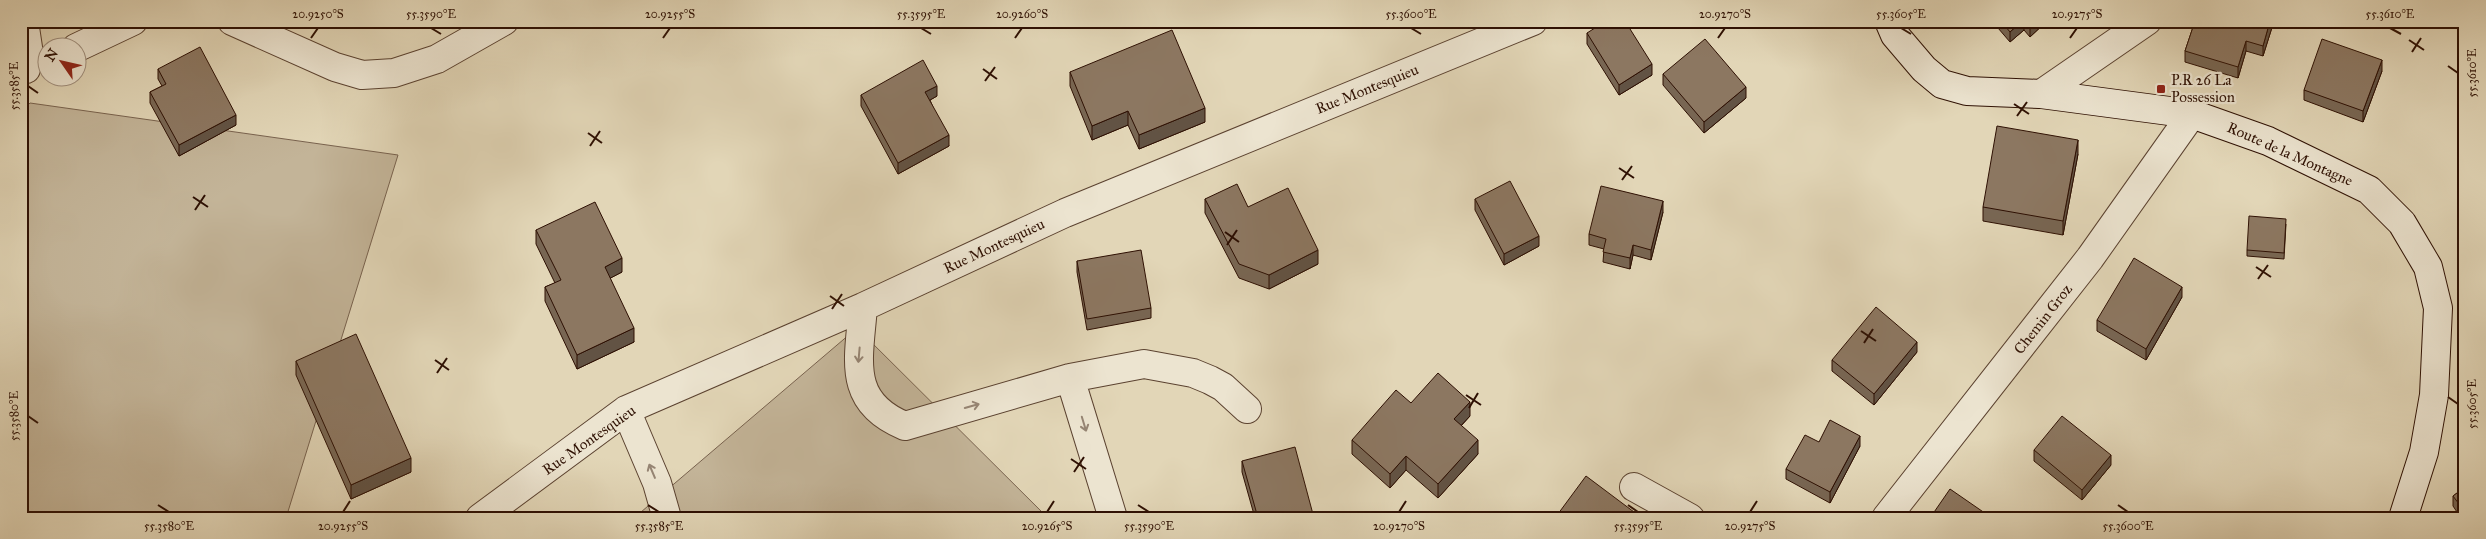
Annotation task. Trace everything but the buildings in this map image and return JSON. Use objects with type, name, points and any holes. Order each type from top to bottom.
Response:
[{"type":"street","points":[[24,21],[32,69]]},
{"type":"street","points":[[88,42],[133,21]]},
{"type":"street","points":[[232,21],[335,67],[362,75],[394,73],[437,59],[504,21]]},
{"type":"street","name":"Rue Montesquieu","points":[[480,518],[626,410],[863,307],[1065,212],[1533,21]]},
{"type":"street","name":"Route de la Montagne","points":[[1889,21],[1901,41],[1924,69],[1942,84],[1967,90],[2041,94],[2192,114],[2268,141],[2369,190],[2402,223],[2428,267],[2438,308],[2434,395],[2424,452],[2403,518]]},
{"type":"street","points":[[2041,94],[2147,21]]},
{"type":"street","name":"Chemin Groz","points":[[1886,518],[2090,258],[2192,114]]},
{"type":"street","points":[[863,307],[858,372],[863,389],[875,409],[889,420],[905,426],[1070,378],[1144,364],[1201,376],[1223,387],[1247,409]]},
{"type":"street","points":[[1070,378],[1113,518]]},
{"type":"street","points":[[626,410],[658,483],[667,518]]},
{"type":"street","points":[[1634,487],[1690,518]]},
{"type":"shaded area","points":[[30,103],[398,155],[286,518],[21,518],[21,112]]},
{"type":"shaded area","points":[[857,328],[1048,518],[634,518]]},
{"type":"place","name":"P.R 26 La Possession","points":[[2161,89]]}]
